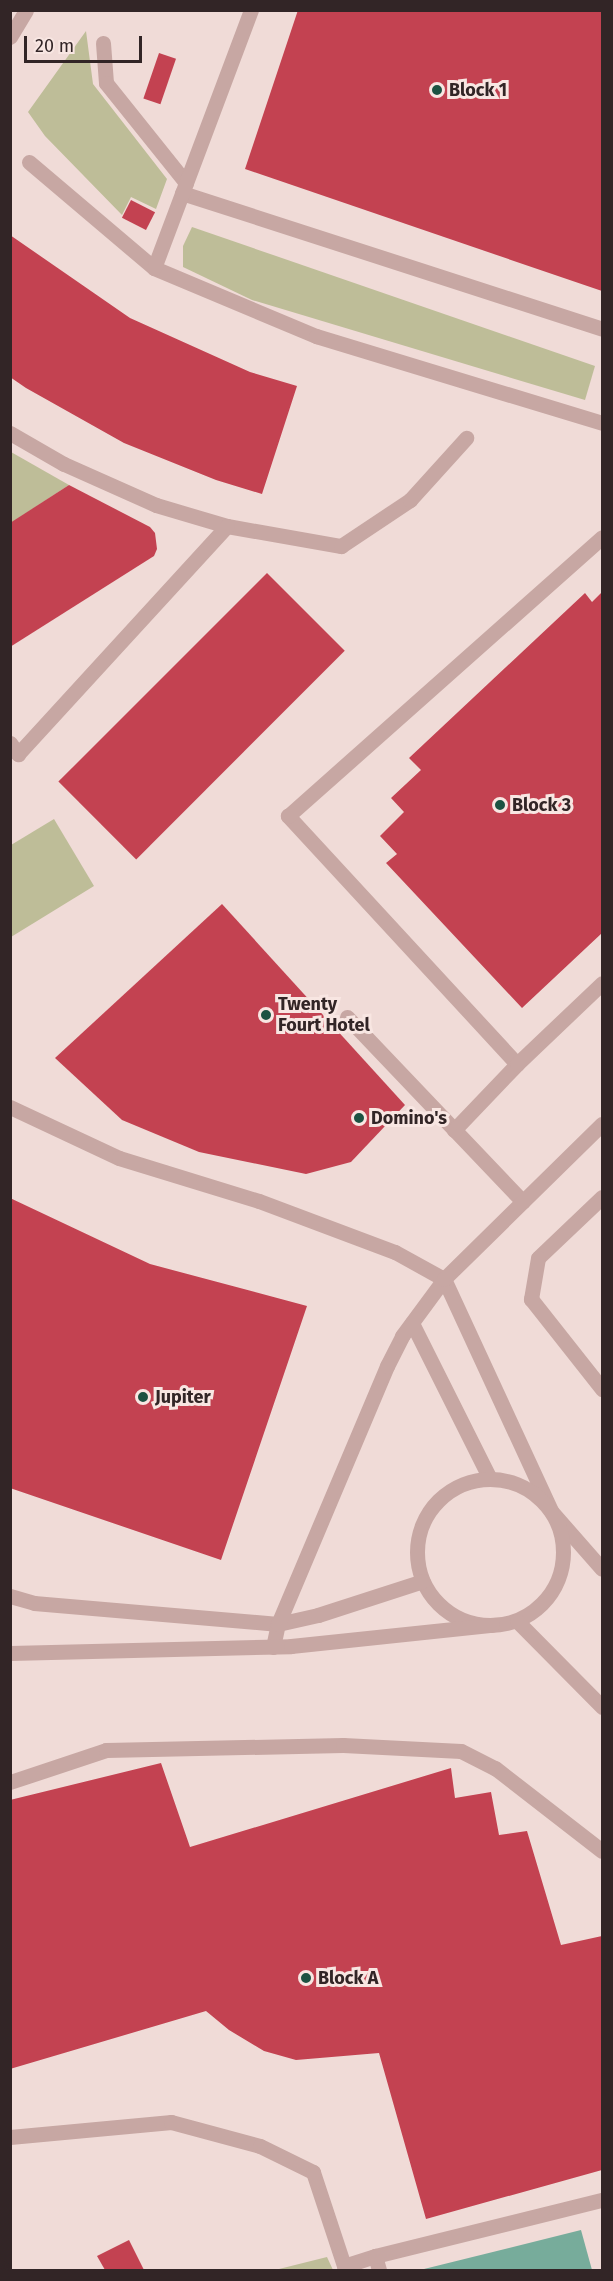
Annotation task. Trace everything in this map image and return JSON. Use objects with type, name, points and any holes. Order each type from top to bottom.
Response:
[{"type":"lane","points":[[10,37],[26,10]]},
{"type":"lane","points":[[153,268],[251,10]]},
{"type":"lane","points":[[103,43],[106,83],[184,188],[603,329]]},
{"type":"lane","points":[[29,162],[153,268],[316,336],[603,423]]},
{"type":"lane","points":[[10,433],[64,464],[156,506],[227,526],[342,546],[410,500],[466,438]]},
{"type":"lane","points":[[10,743],[18,754],[227,526]]},
{"type":"lane","points":[[517,1064],[288,816],[603,537]]},
{"type":"lane","points":[[454,1130],[517,1064],[603,983]]},
{"type":"lane","points":[[347,1017],[524,1202]]},
{"type":"lane","points":[[10,1107],[119,1158],[259,1200],[395,1252],[444,1279],[551,1511],[560,1532],[563,1554],[559,1576],[549,1596],[533,1612],[517,1621],[273,1647],[10,1653]]},
{"type":"lane","points":[[273,1647],[278,1624],[387,1366],[412,1323],[444,1279],[603,1124]]},
{"type":"lane","points":[[603,1197],[538,1258],[531,1299],[603,1389]]},
{"type":"lane","points":[[412,1323],[490,1479]]},
{"type":"lane","points":[[492,1625],[470,1622],[451,1613],[434,1599],[423,1581],[417,1557],[419,1533],[429,1511],[445,1494],[466,1482],[490,1479],[513,1483],[535,1494],[603,1569]]},
{"type":"lane","points":[[10,1596],[34,1603],[278,1624],[318,1615],[423,1581]]},
{"type":"lane","points":[[517,1621],[603,1707]]},
{"type":"lane","points":[[10,1782],[106,1750],[343,1745],[461,1751],[495,1768],[603,1851]]},
{"type":"lane","points":[[10,2137],[171,2122],[260,2146],[313,2172],[344,2266],[377,2263],[603,2200]]},
{"type":"shaded area","points":[[86,31],[93,84],[167,179],[156,209],[131,197],[122,215],[45,136],[28,112]]},
{"type":"shaded area","points":[[192,227],[595,366],[585,400],[252,300],[183,267],[183,246]]},
{"type":"shaded area","points":[[11,452],[69,485],[11,523]]},
{"type":"shaded area","points":[[54,819],[94,886],[11,937],[11,845]]},
{"type":"shaded area","points":[[581,2230],[592,2270],[420,2270]]},
{"type":"shaded area","points":[[327,2257],[333,2270],[275,2270]]},
{"type":"building","name":"Block 1","points":[[298,10],[602,10],[602,291],[245,169]]},
{"type":"building","points":[[159,53],[176,59],[160,104],[143,98]]},
{"type":"building","points":[[131,200],[155,212],[146,230],[122,218]]},
{"type":"building","points":[[10,235],[130,318],[250,372],[297,386],[262,494],[216,480],[124,443],[10,377]]},
{"type":"building","points":[[69,485],[150,527],[155,533],[157,549],[154,556],[10,647],[10,523]]},
{"type":"building","points":[[267,573],[345,651],[136,859],[58,782]]},
{"type":"building","name":"Block 3","points":[[602,592],[602,933],[522,1008],[386,863],[397,854],[380,836],[404,812],[391,798],[421,770],[409,758],[585,593],[592,602]]},
{"type":"building","points":[[222,904],[405,1105],[351,1162],[306,1174],[199,1152],[122,1120],[55,1058]]},
{"type":"building","name":"Jupiter","points":[[10,1198],[150,1264],[307,1306],[221,1560],[10,1488]]},
{"type":"building","name":"Block A","points":[[161,1763],[190,1847],[451,1768],[455,1798],[491,1792],[499,1835],[527,1831],[561,1945],[602,1936],[602,2170],[426,2219],[379,2053],[296,2060],[264,2051],[229,2030],[206,2011],[10,2069],[10,1800]]},
{"type":"building","points":[[129,2240],[144,2270],[105,2270],[97,2256]]},
{"type":"place","name":"Block 1","points":[[437,90]]},
{"type":"place","name":"Block 3","points":[[500,805]]},
{"type":"place","name":"Twenty Fourt Hotel","points":[[266,1015]]},
{"type":"place","name":"Domino's","points":[[359,1118]]},
{"type":"place","name":"Jupiter","points":[[143,1397]]},
{"type":"place","name":"Block A","points":[[306,1978]]}]
